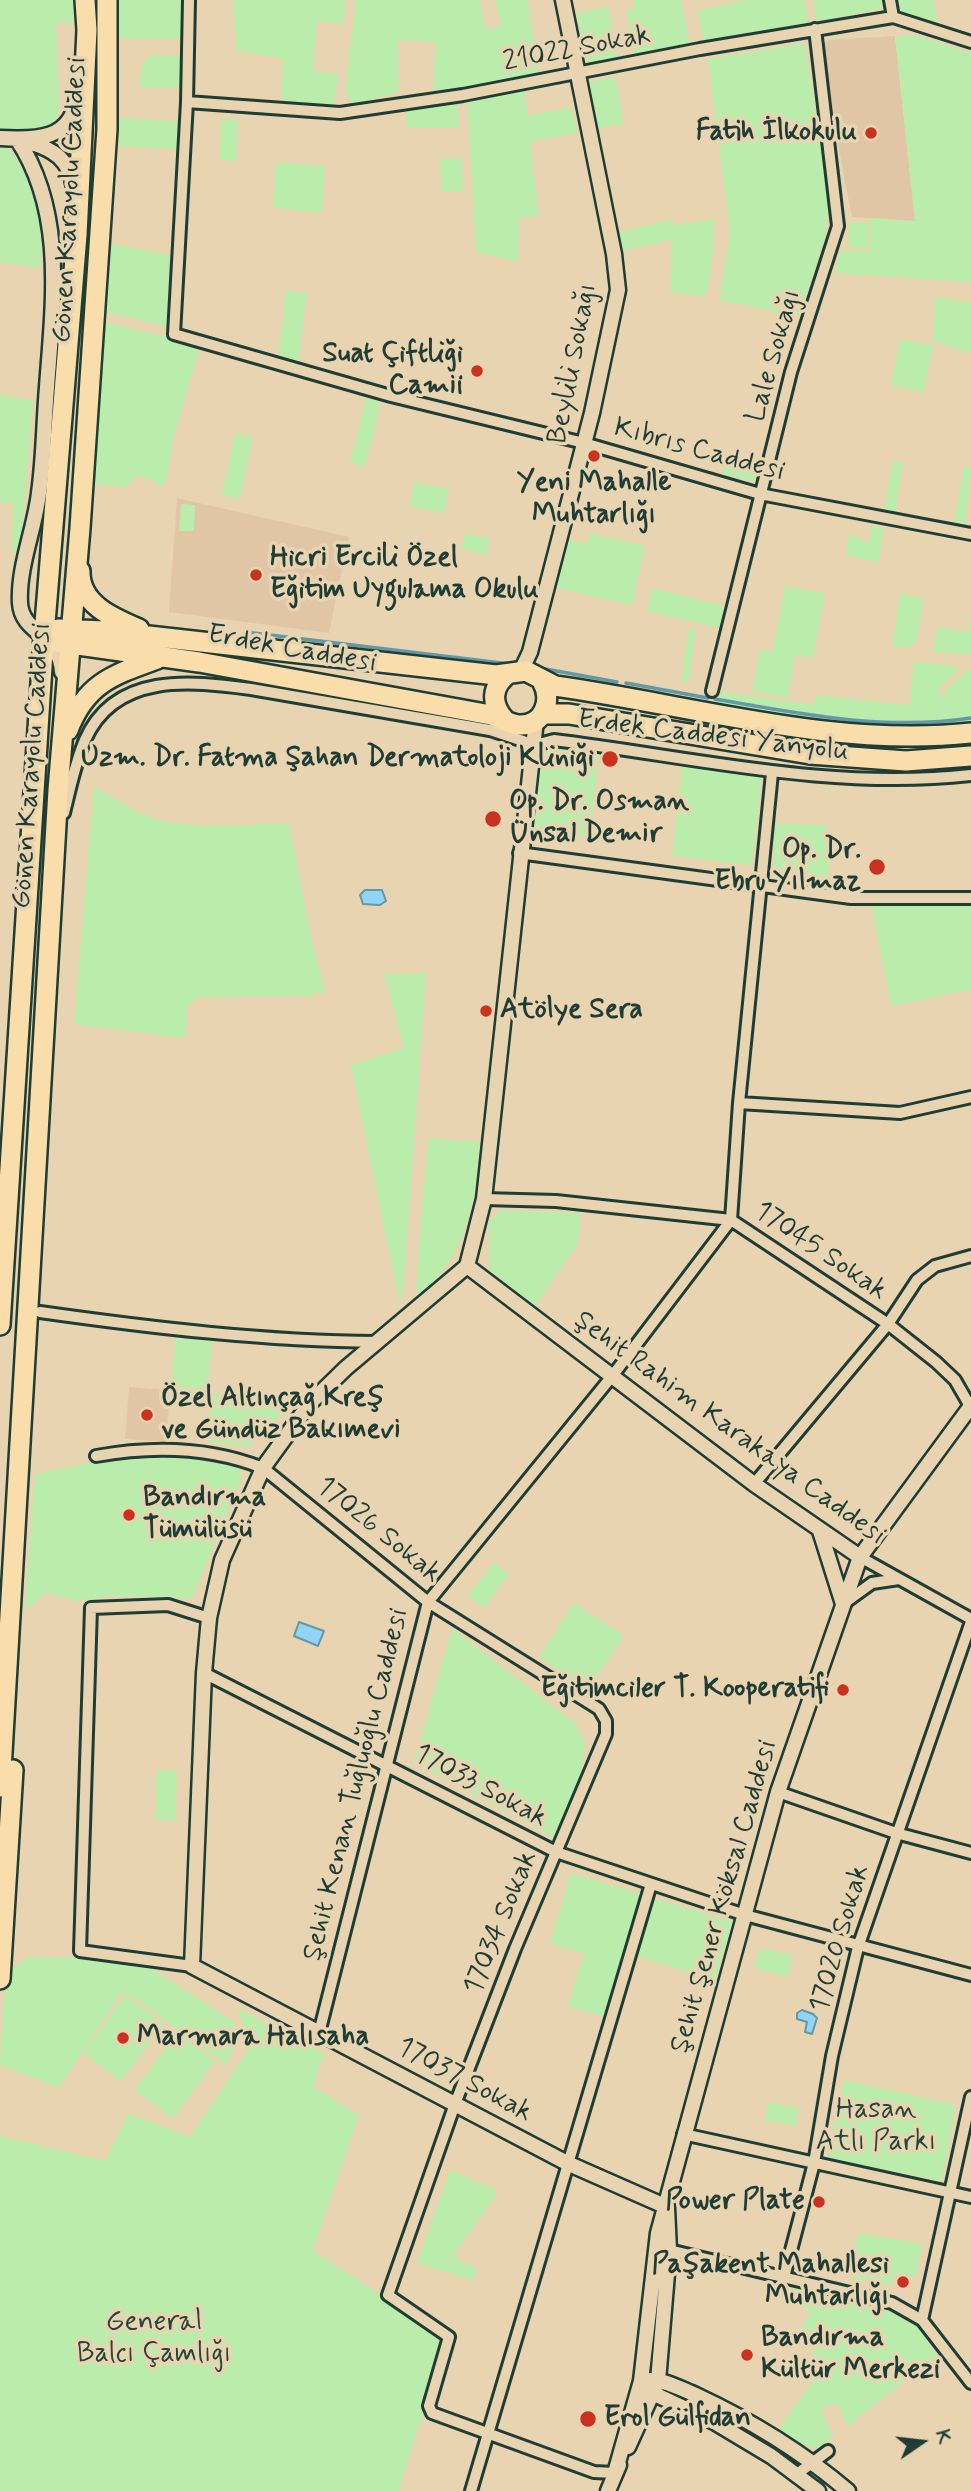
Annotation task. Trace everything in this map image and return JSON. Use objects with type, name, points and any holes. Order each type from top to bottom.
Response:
[{"type":"highway","name":"Gönen Karayolu Caddesi","points":[[0,1325],[44,635],[77,235],[87,30],[85,0]]},
{"type":"highway","name":"Gönen Karayolu Caddesi","points":[[0,1787],[58,790],[80,528],[107,129],[107,0]]},
{"type":"highway","points":[[80,528],[80,578],[84,592],[112,618],[163,648]]},
{"type":"highway","name":"Erdek Caddesi","points":[[44,635],[163,648],[332,658],[526,675],[555,686],[848,733],[905,737],[971,733]]},
{"type":"highway","points":[[61,758],[75,713],[100,683],[163,648]]},
{"type":"highway","name":"Erdek Caddesi","points":[[163,648],[528,727],[569,714],[810,754],[906,761],[971,756]]},
{"type":"highway","points":[[526,675],[548,698],[528,727],[494,704],[494,696],[501,679],[526,675]]},
{"type":"highway","points":[[0,1979],[22,1605],[15,1537]]},
{"type":"street","points":[[187,102],[189,0]]},
{"type":"street","name":"Beylili Sokağı","points":[[526,675],[584,443],[618,290],[614,254],[563,0]]},
{"type":"street","points":[[890,0],[893,17]]},
{"type":"street","name":"21022 Sokak","points":[[187,102],[340,113],[578,74],[893,17],[971,42]]},
{"type":"street","name":"Lale Sokağı","points":[[712,691],[805,319],[838,226],[815,29]]},
{"type":"street","points":[[0,138],[17,139],[57,134],[71,119],[87,30]]},
{"type":"street","name":"Kıbrıs Caddesi","points":[[187,102],[174,334],[391,396],[584,443],[760,494],[971,534]]},
{"type":"street","points":[[17,139],[44,146],[64,159],[73,180],[77,235]]},
{"type":"street","points":[[17,139],[29,156],[53,247],[53,312],[39,493],[20,593],[24,616],[59,652],[62,666],[58,790]]},
{"type":"street","name":"Erdek Caddesi Yanyolu","points":[[55,846],[88,733],[102,714],[119,699],[153,685],[217,685],[490,730],[528,727],[554,740],[772,773],[827,778],[916,779],[971,775]]},
{"type":"street","points":[[192,1966],[204,1673],[209,1618],[222,1560],[263,1468],[310,1403],[345,1368],[467,1266],[484,1199],[519,853],[528,727]]},
{"type":"street","points":[[731,1220],[739,1103],[772,773]]},
{"type":"street","points":[[519,853],[761,888],[851,898],[971,898]]},
{"type":"street","points":[[739,1103],[900,1113],[971,1097]]},
{"type":"street","name":"17045 Sokak","points":[[484,1199],[556,1201],[731,1220],[888,1324],[955,1380],[971,1406]]},
{"type":"street","name":"Şehit Kenan Tuğluoğlu Caddesi","points":[[318,2033],[384,1762],[428,1602],[612,1375],[731,1220]]},
{"type":"street","points":[[754,1484],[888,1324],[928,1270],[942,1263],[971,1256]]},
{"type":"street","name":"Şehit Rahim Karakaya Caddesi","points":[[467,1266],[754,1484],[860,1557],[971,1620]]},
{"type":"street","points":[[40,1312],[184,1332],[289,1341],[378,1342]]},
{"type":"street","name":"Şehit Şener Köksal Caddesi","points":[[615,2473],[641,2381],[655,2247],[683,2134],[778,1792],[860,1557],[971,1406]]},
{"type":"street","name":"17026 Sokak","points":[[96,1456],[137,1448],[238,1458],[263,1468],[428,1602],[599,1709],[606,1721]]},
{"type":"street","points":[[820,1530],[843,1604],[872,1583],[899,1579]]},
{"type":"street","name":"17037 Sokak","points":[[209,1618],[167,1605],[91,1608],[80,1951],[192,1966],[566,2163],[667,2207]]},
{"type":"street","name":"17020 Sokak","points":[[784,2277],[814,2163],[832,2056],[858,1947],[971,1620]]},
{"type":"street","name":"17033 Sokak","points":[[204,1673],[384,1762],[556,1852],[745,1915],[971,1975]]},
{"type":"street","name":"17034 Sokak","points":[[489,2435],[430,2411],[429,2406],[449,2337],[388,2295],[454,2104],[607,1734],[606,1721]]},
{"type":"street","points":[[778,1792],[896,1833],[971,1853]]},
{"type":"street","points":[[471,2491],[566,2163],[651,1884]]},
{"type":"street","points":[[922,2320],[971,2097]]},
{"type":"street","points":[[683,2134],[971,2197]]},
{"type":"street","name":"Şehit Şener Köksal Caddesi","points":[[655,2388],[669,2250],[667,2207]]},
{"type":"street","points":[[669,2250],[892,2303],[922,2320],[971,2383]]},
{"type":"street","points":[[641,2381],[716,2423],[797,2474],[818,2491]]},
{"type":"street","points":[[655,2388],[735,2413],[814,2462],[848,2491]]},
{"type":"street","points":[[607,2491],[655,2388]]},
{"type":"street","points":[[489,2435],[594,2472],[615,2473]]},
{"type":"street","points":[[797,2474],[828,2451]]},
{"type":"street","points":[[594,2472],[607,2491]]},
{"type":"shaded area","name":"Fatih İlkokulu","points":[[895,36],[915,221],[852,217],[819,48],[828,40]]},
{"type":"shaded area","name":"Hicri Ercili Özel Eğitim Uygulama Okulu","points":[[177,498],[349,537],[329,633],[169,612]]},
{"type":"shaded area","name":"Özel Altınçağ Kreş ve Gündüz Bakımevi","points":[[129,1387],[170,1390],[166,1442],[125,1439]]},
{"type":"green space","points":[[0,0],[73,0],[74,23],[56,23],[59,99],[56,124],[46,130],[0,131]]},
{"type":"green space","points":[[115,0],[183,0],[182,39],[115,38]]},
{"type":"green space","points":[[233,0],[346,0],[343,23],[317,21],[313,71],[339,74],[334,104],[329,109],[281,105],[283,59],[236,50]]},
{"type":"green space","points":[[356,0],[479,0],[486,30],[501,26],[495,0],[528,0],[539,75],[458,90],[433,91],[436,42],[398,40],[398,92],[353,105],[345,90]]},
{"type":"green space","points":[[633,0],[681,0],[690,46],[635,57],[626,9],[635,8]]},
{"type":"green space","points":[[745,0],[804,0],[810,25],[705,44],[697,11]]},
{"type":"green space","points":[[813,0],[883,0],[885,8],[817,22]]},
{"type":"green space","points":[[895,0],[933,0],[938,24],[897,12]]},
{"type":"green space","points":[[608,7],[618,59],[588,65],[577,13]]},
{"type":"green space","points":[[915,35],[971,53],[971,282],[836,273],[839,251],[870,251],[870,218],[915,221],[895,36]]},
{"type":"green space","points":[[804,43],[831,195],[824,241],[800,316],[719,300],[730,232],[708,59]]},
{"type":"green space","points":[[157,55],[184,56],[181,88],[140,88],[144,62]]},
{"type":"green space","points":[[615,77],[624,123],[596,129],[587,82]]},
{"type":"green space","points":[[524,90],[528,116],[572,107],[577,133],[530,142],[539,216],[519,218],[518,262],[476,252],[467,99]]},
{"type":"green space","points":[[458,102],[459,128],[407,128],[405,109]]},
{"type":"green space","points":[[120,118],[178,121],[177,149],[119,146]]},
{"type":"green space","points":[[221,119],[238,120],[236,161],[219,160]]},
{"type":"green space","points":[[0,147],[7,147],[17,159],[32,188],[41,236],[40,268],[0,262]]},
{"type":"green space","points":[[462,158],[463,191],[442,192],[440,159]]},
{"type":"green space","points":[[276,162],[325,166],[322,212],[273,208]]},
{"type":"green space","points":[[673,219],[673,225],[714,219],[714,244],[707,294],[702,296],[670,292],[672,240],[621,251],[617,233]]},
{"type":"green space","points":[[849,222],[868,222],[868,248],[849,248]]},
{"type":"green space","points":[[112,244],[170,255],[167,327],[106,312]]},
{"type":"green space","points":[[286,291],[307,292],[298,363],[279,355]]},
{"type":"green space","points":[[935,297],[971,302],[971,353],[933,341]]},
{"type":"green space","points":[[101,321],[201,345],[175,432],[165,486],[137,475],[127,487],[90,484]]},
{"type":"green space","points":[[900,339],[933,345],[924,392],[891,385]]},
{"type":"green space","points":[[0,394],[33,401],[20,555],[12,550],[13,502],[0,503]]},
{"type":"green space","points":[[366,398],[381,402],[365,467],[350,463]]},
{"type":"green space","points":[[235,433],[253,437],[240,499],[222,495]]},
{"type":"green space","points":[[727,453],[762,461],[757,482],[722,474]]},
{"type":"green space","points":[[893,461],[903,463],[895,512],[884,510]]},
{"type":"green space","points":[[964,467],[971,468],[965,524],[954,522]]},
{"type":"green space","points":[[415,482],[449,489],[444,513],[409,506]]},
{"type":"green space","points":[[181,504],[195,505],[194,531],[179,531]]},
{"type":"green space","points":[[871,526],[884,527],[879,563],[846,555],[849,533],[869,544]]},
{"type":"green space","points":[[465,533],[490,539],[486,555],[461,548]]},
{"type":"green space","points":[[590,533],[645,546],[632,605],[557,588],[568,540],[587,544]]},
{"type":"green space","points":[[785,586],[825,593],[813,658],[795,656],[788,698],[752,691],[760,649],[773,651]]},
{"type":"green space","points":[[652,588],[724,606],[719,628],[647,611]]},
{"type":"green space","points":[[900,594],[924,598],[916,642],[910,647],[892,646]]},
{"type":"green space","points":[[971,616],[971,654],[933,652],[937,627],[968,632]]},
{"type":"green space","points":[[688,629],[696,630],[689,682],[681,681]]},
{"type":"green space","points":[[914,661],[960,667],[938,690],[940,696],[971,667],[971,728],[901,732],[717,707],[721,692],[814,705],[816,695],[909,705]]},
{"type":"green space","points":[[554,742],[599,748],[590,838],[550,835],[530,826],[536,748]]},
{"type":"green space","points":[[682,767],[762,776],[752,865],[672,856]]},
{"type":"green space","points":[[94,787],[139,812],[168,822],[213,826],[289,823],[311,937],[326,994],[318,991],[311,996],[199,997],[187,1005],[186,1038],[74,1024]]},
{"type":"green space","points":[[774,823],[826,825],[830,849],[828,876],[787,873],[774,868]]},
{"type":"green space","points":[[871,904],[971,905],[971,989],[891,1006]]},
{"type":"green space","points":[[426,973],[404,1282],[400,1306],[351,1065],[404,1048],[384,974]]},
{"type":"green space","points":[[428,1138],[481,1142],[471,1208],[459,1244],[449,1262],[419,1297],[416,1285]]},
{"type":"green space","points":[[501,1210],[581,1213],[578,1243],[535,1306],[489,1270],[489,1222]]},
{"type":"green space","points":[[175,1338],[212,1341],[208,1390],[171,1387]]},
{"type":"green space","points":[[210,1393],[281,1398],[281,1415],[248,1447],[209,1442]]},
{"type":"green space","name":"Bandırma Tümülüsü","points":[[126,1456],[223,1461],[238,1465],[242,1478],[192,1598],[114,1596],[77,1601],[46,1593],[25,1610],[35,1474]]},
{"type":"green space","points":[[493,1563],[509,1574],[484,1608],[468,1596]]},
{"type":"green space","points":[[574,1603],[624,1636],[588,1690],[539,1657]]},
{"type":"green space","points":[[452,1628],[577,1725],[585,1744],[582,1772],[560,1841],[414,1763]]},
{"type":"green space","points":[[157,1771],[177,1771],[175,1820],[155,1819]]},
{"type":"green space","points":[[571,1873],[641,1894],[604,2017],[568,2006],[584,1954],[550,1943]]},
{"type":"green space","points":[[653,1898],[733,1922],[715,1980],[636,1956]]},
{"type":"green space","points":[[759,1948],[793,1955],[788,1977],[754,1968]]},
{"type":"green space","points":[[28,1957],[90,1958],[146,1965],[234,2022],[234,2044],[226,2065],[136,1999],[121,1992],[59,2088],[0,2065],[5,1974]]},
{"type":"green space","name":"Marmara Halısaha","points":[[125,1995],[164,2024],[121,2081],[83,2053]]},
{"type":"green space","name":"General Balcı Çamlığı","points":[[238,2008],[324,2054],[313,2087],[359,2115],[313,2251],[441,2334],[445,2344],[398,2491],[0,2491],[0,2136],[105,2161],[128,2113],[190,2137],[249,2049]]},
{"type":"green space","name":"Marmara Halısaha","points":[[177,2032],[215,2061],[173,2119],[135,2090]]},
{"type":"green space","name":"Hasan Atlı Parkı","points":[[844,2080],[956,2105],[942,2181],[827,2158]]},
{"type":"green space","points":[[769,2102],[799,2108],[795,2126],[765,2120]]},
{"type":"green space","points":[[450,2170],[496,2190],[495,2197],[453,2256],[477,2269],[473,2281],[417,2263]]},
{"type":"green space","points":[[858,2233],[922,2244],[916,2277],[894,2273],[892,2285],[850,2278]]},
{"type":"green space","points":[[766,2276],[873,2301],[918,2327],[937,2356],[848,2426],[836,2403],[821,2409],[833,2437],[819,2448],[803,2446],[777,2431],[820,2371],[818,2362],[811,2355],[818,2344],[800,2329],[811,2313],[765,2279]]},
{"type":"water","points":[[365,890],[382,890],[386,901],[380,905],[363,904],[360,895]]},
{"type":"water","points":[[299,1622],[324,1631],[318,1646],[294,1636]]},
{"type":"water","points":[[802,2010],[817,2018],[812,2034],[805,2032],[807,2022],[797,2019],[797,2013]]},
{"type":"waterway","points":[[245,632],[510,664]]},
{"type":"waterway","points":[[540,668],[617,682]]},
{"type":"waterway","points":[[626,683],[708,698]]},
{"type":"waterway","points":[[715,699],[810,715],[874,722],[939,722],[971,718]]},
{"type":"place","name":"Fatih İlkokulu","points":[[871,133]]},
{"type":"place","name":"Suat Çiftliği Camii","points":[[477,371]]},
{"type":"place","name":"Yeni Mahalle Muhtarlığı","points":[[594,456]]},
{"type":"place","name":"Hicri Ercili Özel Eğitim Uygulama Okulu","points":[[256,575]]},
{"type":"place","name":"Uzm. Dr. Fatma Şahan Dermatoloji Kliniği","points":[[610,759]]},
{"type":"place","name":"Op. Dr. Osman Ünsal Demir","points":[[493,819]]},
{"type":"place","name":"Op. Dr. Ebru Yılmaz","points":[[877,867]]},
{"type":"place","name":"Atölye Sera","points":[[486,1011]]},
{"type":"place","name":"Özel Altınçağ Kreş ve Gündüz Bakımevi","points":[[147,1415]]},
{"type":"place","name":"Bandırma Tümülüsü","points":[[129,1515]]},
{"type":"place","name":"Eğitimciler T. Kooperatifi","points":[[843,1690]]},
{"type":"place","name":"Marmara Halısaha","points":[[123,2038]]},
{"type":"place","name":"Power Plate","points":[[819,2202]]},
{"type":"place","name":"Paşakent Mahallesi Muhtarlığı","points":[[903,2282]]},
{"type":"place","name":"Bandırma Kültür Merkezi","points":[[747,2355]]},
{"type":"place","name":"Erol Gülfidan","points":[[588,2419]]}]
